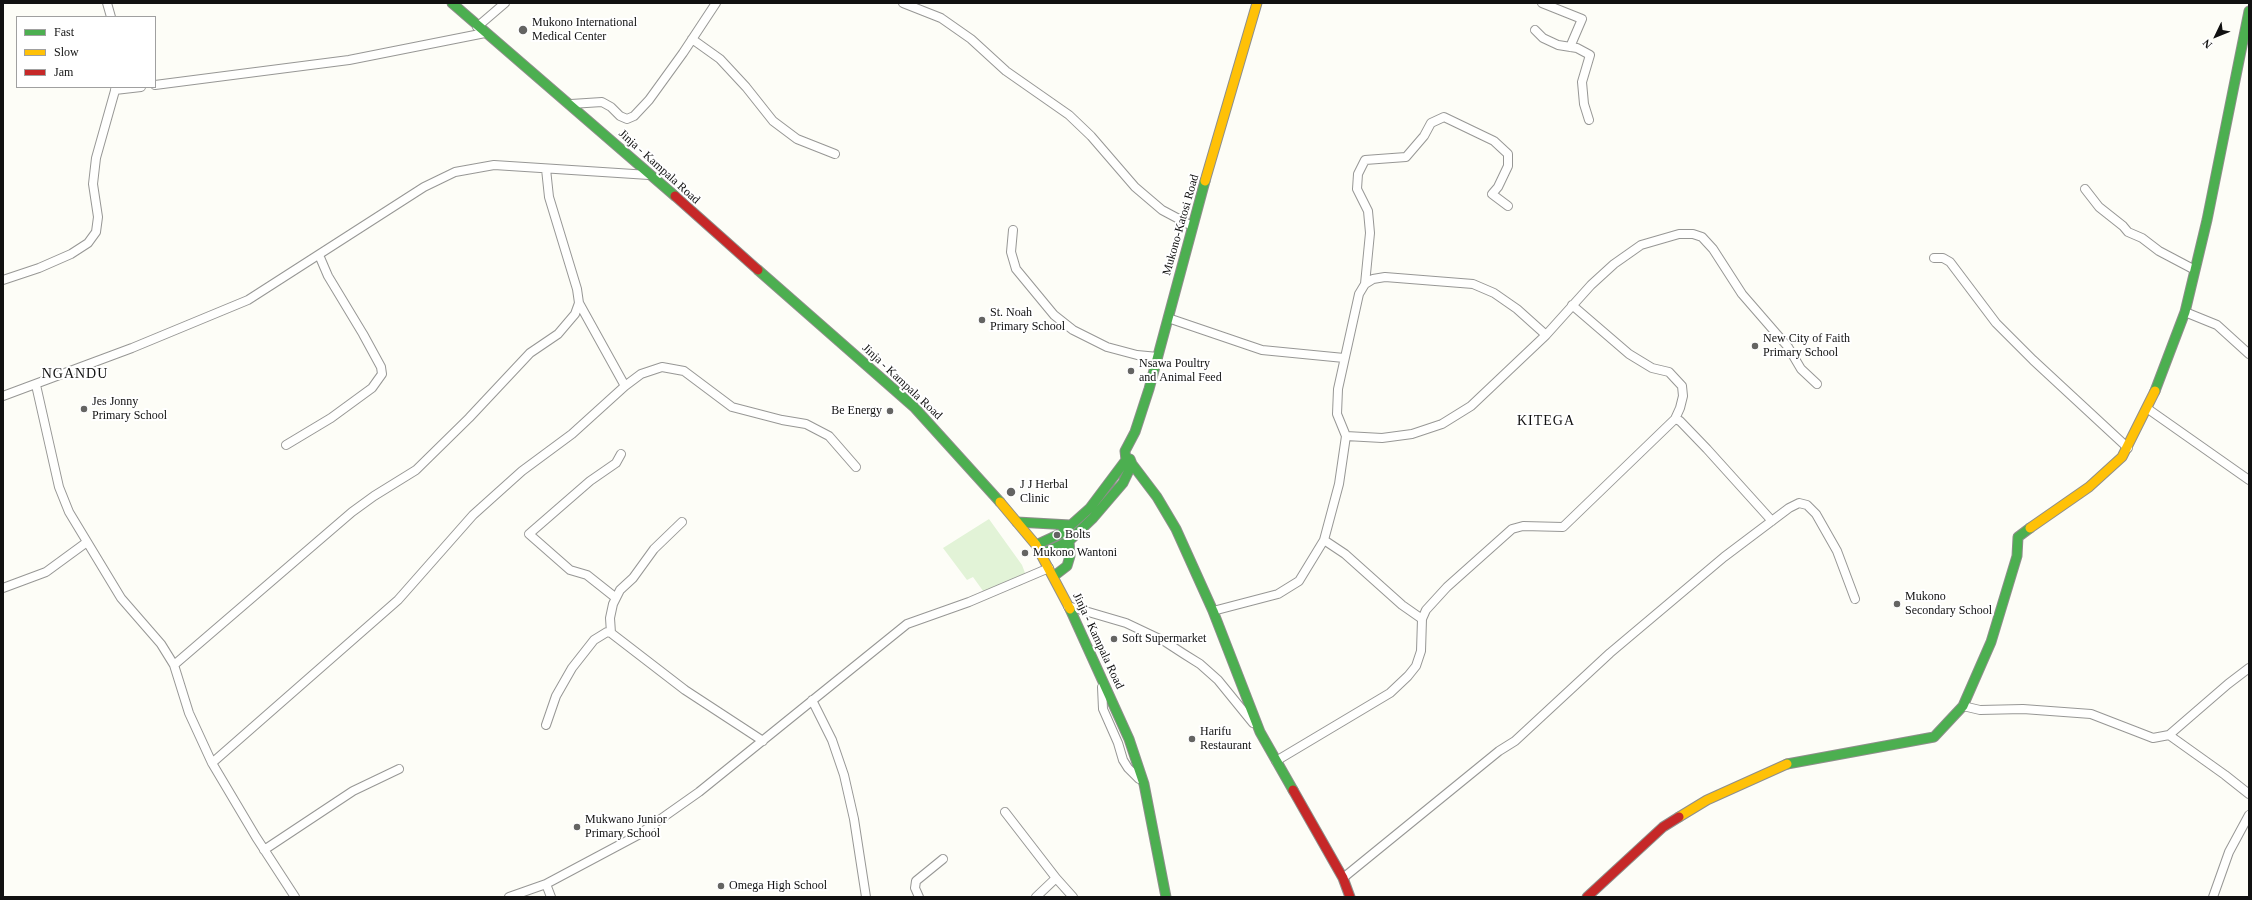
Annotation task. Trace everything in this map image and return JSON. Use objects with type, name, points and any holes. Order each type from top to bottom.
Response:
[{"type":"main road","name":"Jinja - Kampala Road","points":[[452,3],[477,27],[570,104],[914,407],[952,447],[1017,522],[1042,554],[1050,568],[1101,674],[1129,739],[1144,784],[1156,835],[1166,897]]},
{"type":"main road","name":"Mukono-Katosi Road","points":[[1128,459],[1158,357],[1192,226],[1257,3]]},
{"type":"main road","points":[[1588,897],[1663,827],[1707,800],[1788,764],[1934,737],[1963,706],[1991,642],[2017,556],[2018,537],[2089,487],[2122,457],[2148,409],[2185,312],[2249,11]]},
{"type":"main road","points":[[1036,546],[1062,533],[1098,500],[1128,459]]},
{"type":"main road","points":[[1042,554],[1069,541],[1110,499],[1122,483],[1128,459]]},
{"type":"main road","points":[[1128,459],[1157,497],[1176,529],[1213,611],[1260,732],[1343,878],[1350,897]]},
{"type":"main road","points":[[1017,522],[1070,525]]},
{"type":"main road","points":[[1054,576],[1067,566],[1070,556],[1069,541]]},
{"type":"street","points":[[107,3],[111,16]]},
{"type":"street","points":[[477,27],[504,3]]},
{"type":"street","points":[[570,104],[602,102],[611,107],[620,116],[627,119],[634,116],[649,100],[716,3]]},
{"type":"street","points":[[903,3],[941,18],[971,39],[1006,72],[1074,120],[1091,136],[1135,187],[1162,210],[1192,226]]},
{"type":"street","points":[[1542,3],[1582,19],[1570,47]]},
{"type":"street","points":[[1535,30],[1543,38],[1558,45],[1570,47],[1590,55],[1582,82],[1584,104],[1589,120]]},
{"type":"street","points":[[156,85],[356,59],[485,33]]},
{"type":"street","points":[[692,39],[720,59],[746,87],[772,121],[797,139],[835,154]]},
{"type":"street","points":[[3,280],[39,268],[71,254],[88,243],[96,232],[98,217],[93,184],[96,158],[116,88]]},
{"type":"street","points":[[1213,611],[1278,594],[1289,589],[1300,581],[1324,540],[1338,484],[1346,436],[1337,414],[1338,389],[1359,294],[1365,284],[1370,233],[1368,211],[1358,189],[1358,174],[1365,160],[1406,158],[1424,136],[1431,123],[1444,117],[1494,142],[1508,154],[1508,166],[1498,187],[1492,194],[1508,206]]},
{"type":"street","points":[[3,396],[36,385],[227,311],[268,289],[424,187],[455,172],[494,165],[650,175]]},
{"type":"street","points":[[546,169],[549,196],[573,274],[579,303],[625,386]]},
{"type":"street","points":[[2085,189],[2099,207],[2123,226],[2128,232],[2142,238],[2159,251],[2195,270]]},
{"type":"street","points":[[1013,230],[1011,252],[1016,269],[1054,315],[1073,330],[1108,347],[1137,355],[1158,357]]},
{"type":"street","points":[[1346,436],[1382,438],[1412,434],[1442,424],[1471,406],[1546,335],[1572,304],[1614,264],[1641,245],[1666,236],[1692,234],[1702,237],[1713,249],[1731,280],[1788,347],[1801,369],[1817,384]]},
{"type":"street","points":[[286,445],[331,418],[366,392],[379,380],[382,374],[381,367],[328,276],[319,255]]},
{"type":"street","points":[[1934,258],[1943,258],[1950,262],[1996,323],[2033,360],[2128,448]]},
{"type":"street","points":[[1365,284],[1373,279],[1385,277],[1473,284],[1494,293],[1517,309],[1546,335]]},
{"type":"street","points":[[174,666],[352,512],[374,496],[416,470],[530,353],[558,334],[575,314],[579,303]]},
{"type":"street","points":[[1276,762],[1390,693],[1408,676],[1416,666],[1421,651],[1422,619],[1431,603],[1512,529],[1523,526],[1562,527],[1675,419],[1683,396],[1682,386],[1669,372],[1652,368],[1629,354],[1572,304]]},
{"type":"street","points":[[2185,312],[2217,326],[2249,354]]},
{"type":"street","points":[[1168,318],[1262,350],[1344,358]]},
{"type":"street","points":[[212,763],[392,605],[473,514],[522,471],[572,434],[625,386],[641,374],[662,367],[684,371],[732,408],[806,424],[829,436],[856,467]]},
{"type":"street","points":[[36,385],[59,487],[69,512],[121,598],[161,644],[174,666],[189,713],[212,763],[264,850],[296,897]]},
{"type":"street","points":[[2148,409],[2249,480]]},
{"type":"street","points":[[1675,419],[1680,421],[1707,449],[1772,521]]},
{"type":"street","points":[[616,598],[587,575],[570,570],[529,534],[590,481],[616,463],[621,454]]},
{"type":"street","points":[[1343,878],[1499,751],[1515,741],[1610,653],[1727,554],[1799,503],[1807,505],[1816,514],[1837,551],[1855,599]]},
{"type":"street","points":[[611,633],[610,618],[620,590],[644,565],[654,549],[682,522]]},
{"type":"street","points":[[1324,540],[1345,554],[1402,605],[1422,619]]},
{"type":"street","points":[[3,588],[46,572],[87,542]]},
{"type":"street","points":[[509,897],[546,884],[638,835],[699,792],[907,624],[970,602],[1050,568]]},
{"type":"street","points":[[1068,606],[1126,623],[1164,641],[1190,657],[1218,680],[1260,732]]},
{"type":"street","points":[[546,725],[556,696],[572,668],[594,640],[603,633],[611,633],[685,690],[763,741]]},
{"type":"street","points":[[1963,706],[1980,710],[2023,709],[2086,713],[2153,738],[2169,735],[2228,684],[2249,668]]},
{"type":"street","points":[[812,700],[832,740],[844,775],[854,820],[866,897]]},
{"type":"street","points":[[2169,735],[2249,794]]},
{"type":"street","points":[[264,850],[353,791],[399,769]]},
{"type":"street","points":[[1005,812],[1056,878],[1073,897]]},
{"type":"street","points":[[2213,897],[2229,852],[2249,815]]},
{"type":"street","points":[[919,897],[915,888],[916,881],[943,858]]},
{"type":"street","points":[[1036,897],[1056,878]]},
{"type":"street","points":[[546,884],[551,897]]},
{"type":"green space","points":[[989,519],[1022,565],[1027,578],[1022,585],[986,595],[973,577],[967,580],[943,548]]},
{"type":"traffic: fast","points":[[452,3],[675,196]]},
{"type":"traffic: fast","points":[[2155,391],[2185,312],[2207,220],[2249,11]]},
{"type":"traffic: fast","points":[[1036,545],[1062,533],[1090,508],[1126,460],[1125,451],[1135,432],[1149,389],[1205,181]]},
{"type":"traffic: fast","points":[[758,270],[914,407],[1000,502]]},
{"type":"traffic: fast","points":[[1042,554],[1069,541],[1093,518],[1123,483],[1132,464],[1130,459]]},
{"type":"traffic: fast","points":[[1126,460],[1132,464],[1157,497],[1176,529],[1213,611],[1260,732],[1293,790]]},
{"type":"traffic: fast","points":[[1017,522],[1070,525]]},
{"type":"traffic: fast","points":[[1787,764],[1934,737],[1963,706],[1991,642],[2017,556],[2018,537],[2030,528]]},
{"type":"traffic: fast","points":[[1054,576],[1067,566],[1070,556],[1069,541]]},
{"type":"traffic: fast","points":[[1070,609],[1129,739],[1144,784],[1166,897]]},
{"type":"traffic: slow","points":[[1205,181],[1257,3]]},
{"type":"traffic: slow","points":[[2030,528],[2089,487],[2122,457],[2155,391]]},
{"type":"traffic: slow","points":[[1000,502],[1036,545],[1070,609]]},
{"type":"traffic: slow","points":[[1679,817],[1707,800],[1787,764]]},
{"type":"traffic: jam","points":[[675,196],[758,270]]},
{"type":"traffic: jam","points":[[1293,790],[1343,878],[1350,897]]},
{"type":"traffic: jam","points":[[1587,897],[1663,827],[1679,817]]},
{"type":"place","name":"Mukono International Medical Center","points":[[523,30]]},
{"type":"place","name":"St. Noah Primary School","points":[[982,320]]},
{"type":"place","name":"New City of Faith Primary School","points":[[1755,346]]},
{"type":"place","name":"Nsawa Poultry and Animal Feed","points":[[1131,371]]},
{"type":"place","name":"Jes Jonny Primary School","points":[[84,409]]},
{"type":"place","name":"Be Energy","points":[[890,411]]},
{"type":"place","name":"J J Herbal Clinic","points":[[1011,492]]},
{"type":"place","name":"Bolts","points":[[1057,535]]},
{"type":"place","name":"Mukono Wantoni","points":[[1025,553]]},
{"type":"place","name":"Mukono Secondary School","points":[[1897,604]]},
{"type":"place","name":"Soft Supermarket","points":[[1114,639]]},
{"type":"place","name":"Harifu Restaurant","points":[[1192,739]]},
{"type":"place","name":"Mukwano Junior Primary School","points":[[577,827]]},
{"type":"place","name":"Omega High School","points":[[721,886]]},
{"type":"district","name":"NGANDU","points":[[75,374]]},
{"type":"district","name":"KITEGA","points":[[1546,421]]}]
